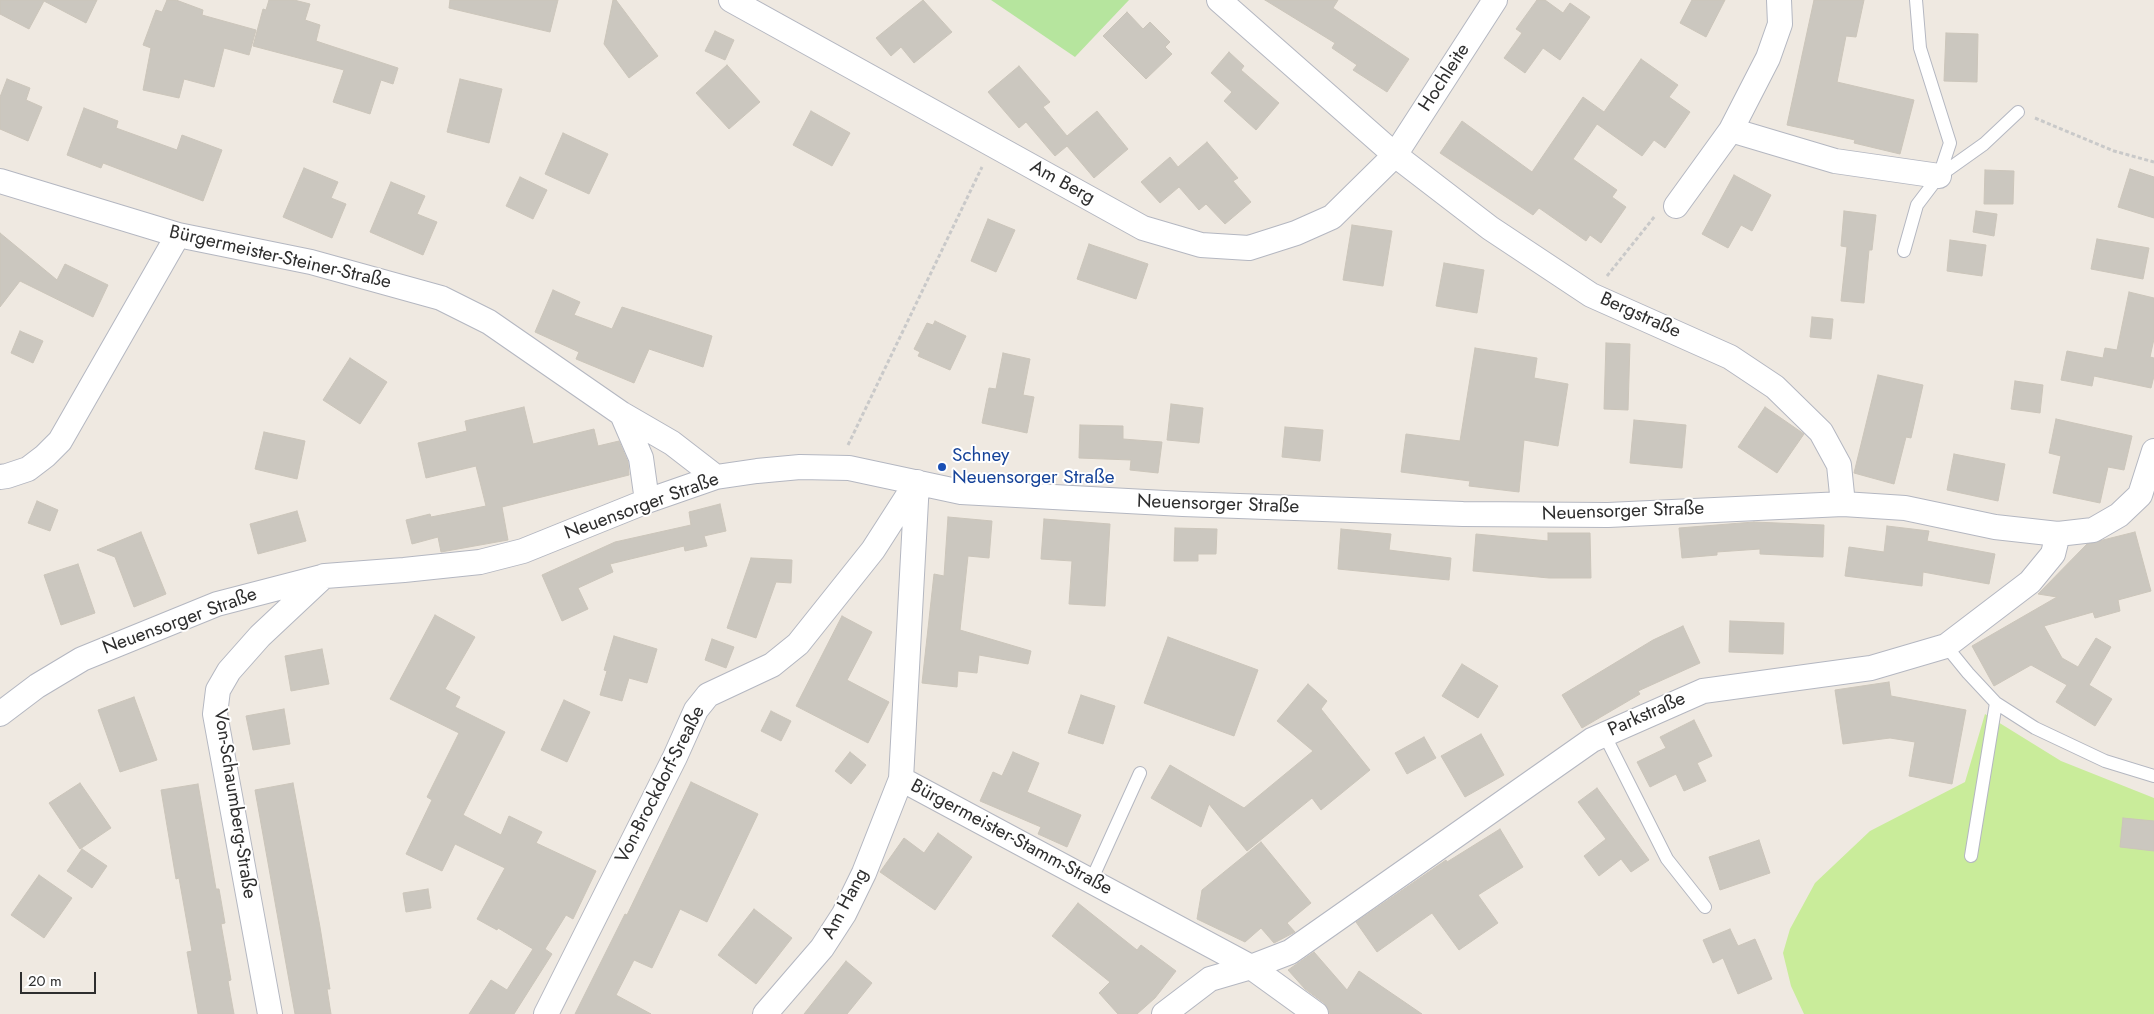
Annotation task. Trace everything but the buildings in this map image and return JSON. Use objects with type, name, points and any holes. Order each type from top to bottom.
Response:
[{"type":"street","name":"Am Berg","points":[[731,0],[1143,228],[1201,245],[1249,248],[1296,233],[1332,217],[1395,155]]},
{"type":"street","name":"Bergstraße","points":[[1219,0],[1395,155],[1490,228],[1592,295],[1730,357],[1775,387],[1821,432],[1840,465],[1844,504]]},
{"type":"street","name":"Hochleite","points":[[1395,155],[1495,0]]},
{"type":"street","points":[[1676,206],[1731,130],[1768,58],[1780,24],[1780,0]]},
{"type":"street","points":[[1731,130],[1835,161],[1939,176]]},
{"type":"street","name":"Bürgermeister-Steiner-Straße","points":[[0,180],[178,235],[311,262],[441,298],[489,322],[622,414],[672,443],[716,477]]},
{"type":"street","points":[[0,477],[28,469],[45,456],[60,440],[178,235]]},
{"type":"street","points":[[622,414],[641,458],[647,501]]},
{"type":"street","points":[[2147,496],[2154,451]]},
{"type":"street","name":"Neuensorger Straße","points":[[0,714],[37,686],[82,659],[218,604],[325,576],[480,562],[523,551],[647,501],[716,477],[800,467],[849,468],[961,492],[1183,504],[1472,514],[1608,515],[1844,504],[1905,508],[1995,527],[2058,534],[2093,530],[2147,496]]},
{"type":"street","name":"Bürgermeister-Stamm-Straße","points":[[917,482],[901,779],[1251,967],[1316,1014]]},
{"type":"street","name":"Von-Brockdorf-Sreaße","points":[[546,1014],[675,757],[696,710],[708,695],[772,665],[798,644],[873,550],[917,482]]},
{"type":"street","name":"Parkstraße","points":[[1164,1014],[1210,979],[1251,967],[1290,952],[1584,746],[1604,734],[1702,691],[1871,668],[1946,646],[2030,582],[2053,554],[2058,534]]},
{"type":"street","name":"Von-Schaumberg-Straße","points":[[270,1014],[215,714],[218,690],[229,671],[260,636],[325,576]]},
{"type":"street","name":"Am Hang","points":[[764,1014],[822,948],[844,914],[864,873],[901,779]]},
{"type":"lane","points":[[1916,0],[1920,48],[1950,143],[1939,176]]},
{"type":"lane","points":[[1904,251],[1917,205],[1939,176],[1984,144],[2018,112]]},
{"type":"lane","points":[[1946,646],[1968,674],[1996,703],[2036,728],[2105,761],[2154,776]]},
{"type":"lane","points":[[1971,856],[1996,703]]},
{"type":"lane","points":[[1604,734],[1667,859],[1706,907]]},
{"type":"lane","points":[[1091,881],[1140,773]]},
{"type":"path","points":[[2055,125],[2114,150],[2154,162]]},
{"type":"path","points":[[837,468],[993,144]]},
{"type":"path","points":[[1592,295],[1661,207],[1676,206]]},
{"type":"green space","points":[[991,0],[1129,0],[1075,57]]},
{"type":"green space","points":[[1985,714],[2061,761],[2154,798],[2154,1014],[1804,1014],[1791,986],[1783,953],[1790,929],[1815,883],[1870,831],[1965,782]]},
{"type":"place","name":"Schney Neuensorger Straße","points":[[942,467]]}]
